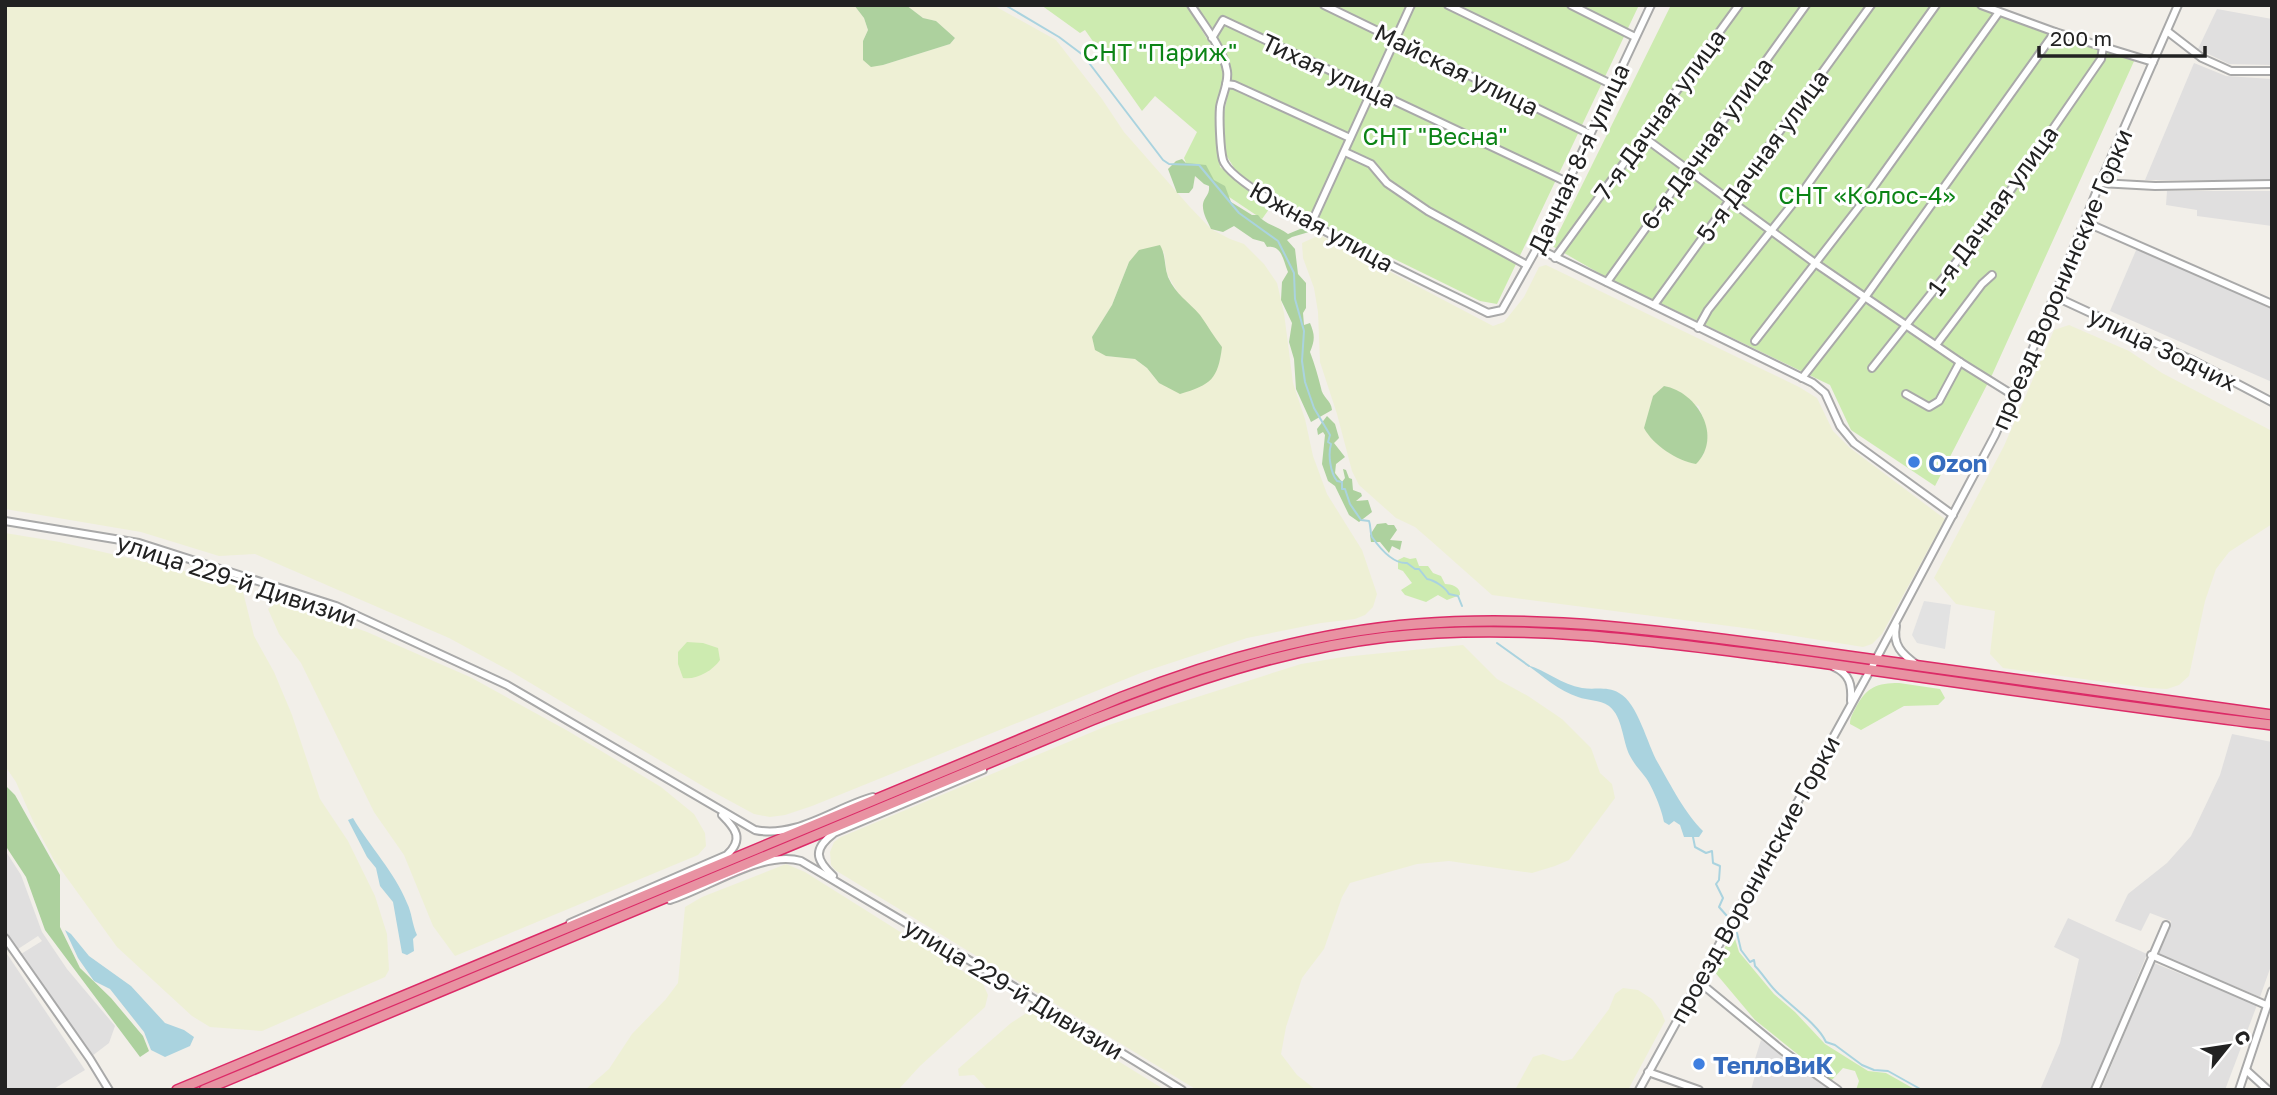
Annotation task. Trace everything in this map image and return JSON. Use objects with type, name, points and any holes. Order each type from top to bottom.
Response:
[{"type":"highway","points":[[177,1090],[1089,710],[1184,674],[1273,648],[1359,631],[1416,624],[1486,621],[1579,623],[1661,630],[2272,715]]},
{"type":"highway","points":[[204,1090],[1034,744],[1217,674],[1306,650],[1386,638],[1488,631],[1578,633],[2272,725]]},
{"type":"street","name":"Южная улица","points":[[1191,5],[1212,38],[1227,72],[1220,109],[1223,160],[1230,172],[1255,191],[1311,224],[1488,313],[1502,310]]},
{"type":"street","name":"Майская улица","points":[[1324,5],[1590,134]]},
{"type":"street","points":[[1311,224],[1411,5]]},
{"type":"street","points":[[1448,5],[1613,85]]},
{"type":"street","points":[[1571,5],[1635,37]]},
{"type":"street","name":"Дачная 8-я улица","points":[[1502,310],[1537,248],[1651,5]]},
{"type":"street","name":"7-я Дачная улица","points":[[1555,258],[1739,5]]},
{"type":"street","name":"6-я Дачная улица","points":[[1606,282],[1806,5]]},
{"type":"street","name":"5-я Дачная улица","points":[[1654,305],[1871,5]]},
{"type":"street","points":[[1698,328],[1708,310],[1840,141],[1936,5]]},
{"type":"street","points":[[1982,5],[2054,32],[2153,62]]},
{"type":"street","name":"проезд Воронинские Горки","points":[[1639,1090],[1876,659],[1995,435],[2178,5]]},
{"type":"street","points":[[1755,341],[1863,203],[1999,12]]},
{"type":"street","name":"Тихая улица","points":[[1212,38],[1223,20],[1567,182]]},
{"type":"street","points":[[2167,31],[2186,47],[2217,66],[2231,71],[2272,71]]},
{"type":"street","points":[[1802,378],[1866,296],[2054,32]]},
{"type":"street","name":"1-я Дачная улица","points":[[1872,368],[1992,217],[2101,59],[2103,47]]},
{"type":"street","points":[[1226,84],[1234,85],[1350,138]]},
{"type":"street","points":[[1642,136],[1815,263],[2013,395]]},
{"type":"street","points":[[1345,152],[1371,164],[1387,183],[1428,211],[1527,265]]},
{"type":"street","points":[[2100,183],[2154,186],[2272,184]]},
{"type":"street","points":[[2085,222],[2272,304]]},
{"type":"street","points":[[1537,248],[1802,378],[1825,393],[1840,426],[1854,443],[1953,515]]},
{"type":"street","points":[[1936,345],[1982,284],[1992,275]]},
{"type":"street","name":"улица Зодчих","points":[[2054,296],[2192,360],[2272,402]]},
{"type":"street","points":[[1906,394],[1929,407],[1939,401],[1960,362]]},
{"type":"street","name":"улица 229-й Дивизии","points":[[5,521],[139,543],[336,607],[507,685],[755,830],[778,832],[862,800],[894,791]]},
{"type":"street","points":[[1898,616],[1895,641],[1902,653],[1919,666]]},
{"type":"street","points":[[1826,664],[1848,677],[1851,703]]},
{"type":"street","points":[[845,887],[825,869],[818,856],[821,845],[834,834],[973,775],[1034,744]]},
{"type":"street","points":[[537,940],[584,915],[727,855],[736,845],[737,836],[729,822],[716,809]]},
{"type":"street","name":"улица 229-й Дивизии","points":[[634,911],[680,897],[755,865],[779,859],[795,860],[807,864],[1021,991],[1182,1090]]},
{"type":"street","points":[[2095,1090],[2166,925]]},
{"type":"street","points":[[5,938],[109,1090]]},
{"type":"street","points":[[2151,955],[2266,1005]]},
{"type":"street","points":[[1698,981],[1783,1051],[1838,1090]]},
{"type":"street","points":[[2239,1090],[2272,991]]},
{"type":"street","points":[[2246,1070],[2267,1090]]},
{"type":"street","points":[[1648,1072],[1699,1090]]},
{"type":"shaded area","points":[[2217,9],[2272,19],[2272,65],[2229,64],[2198,49]]},
{"type":"shaded area","points":[[2194,63],[2226,76],[2272,79],[2272,180],[2145,180]]},
{"type":"shaded area","points":[[2167,191],[2272,191],[2272,226],[2197,216],[2197,210],[2166,205]]},
{"type":"shaded area","points":[[2137,248],[2272,308],[2272,382],[2110,311]]},
{"type":"shaded area","points":[[1924,601],[1951,605],[1945,649],[1917,643],[1912,635]]},
{"type":"shaded area","points":[[2232,734],[2272,742],[2272,963],[2260,997],[2158,954],[2171,921],[2150,913],[2141,931],[2115,921],[2128,894],[2167,863],[2191,836],[2220,775]]},
{"type":"shaded area","points":[[5,850],[21,875],[42,932],[67,969],[115,1026],[109,1043],[92,1056],[21,954],[42,941],[38,936],[18,949],[5,932]]},
{"type":"shaded area","points":[[2068,918],[2147,954],[2091,1090],[2040,1090],[2060,1043],[2079,959],[2054,947]]},
{"type":"shaded area","points":[[5,951],[85,1070],[52,1090],[5,1090]]},
{"type":"shaded area","points":[[2154,963],[2257,1005],[2225,1090],[2101,1090]]},
{"type":"shaded area","points":[[1761,1040],[1832,1090],[1751,1090],[1755,1075],[1747,1070],[1755,1059]]},
{"type":"green space","points":[[5,5],[854,5],[864,18],[868,30],[863,41],[883,65],[950,44],[955,38],[936,21],[923,18],[906,5],[993,5],[1056,40],[1124,132],[1189,206],[1211,229],[1244,244],[1264,264],[1277,283],[1284,313],[1293,383],[1313,456],[1327,494],[1362,550],[1377,594],[1373,607],[1365,615],[1355,619],[1247,638],[1143,672],[812,806],[770,817],[754,814],[706,788],[512,672],[449,638],[255,554],[219,556],[141,532],[5,509]],"holes":[[[1164,252],[1167,274],[1181,298],[1199,315],[1222,347],[1159,383],[1147,368],[1135,359],[1106,356],[1092,337],[1112,305],[1129,262]]]},
{"type":"green space","points":[[854,5],[906,5],[923,18],[936,21],[955,38],[950,44],[871,67],[863,60],[863,41],[868,30],[864,18]]},
{"type":"green space","name":"СНТ \"Париж\"","points":[[1041,5],[1187,5],[1220,61],[1225,76],[1217,112],[1220,167],[1272,205],[1262,219],[1189,170],[1184,158],[1197,132],[1155,96],[1142,111],[1085,30],[1080,33]]},
{"type":"green space","name":"СНТ \"Весна\"","points":[[1194,5],[1639,5],[1497,304],[1480,301],[1323,224],[1238,174],[1226,155],[1223,117],[1231,80],[1229,63]]},
{"type":"green space","name":"СНТ «Колос-4»","points":[[1671,5],[1972,5],[2047,33],[2135,59],[1992,375],[1935,486],[1851,430],[1830,385],[1604,276],[1552,246]]},
{"type":"green space","points":[[1182,159],[1186,163],[1206,165],[1214,180],[1225,186],[1231,202],[1252,215],[1258,215],[1288,234],[1305,227],[1309,232],[1287,240],[1295,249],[1298,274],[1306,283],[1304,325],[1310,323],[1312,327],[1314,338],[1310,352],[1322,391],[1332,410],[1311,422],[1296,389],[1294,359],[1289,342],[1292,323],[1281,300],[1282,282],[1288,272],[1281,254],[1276,248],[1267,247],[1264,242],[1253,239],[1234,226],[1223,232],[1211,229],[1203,207],[1209,186],[1195,176],[1193,188],[1189,193],[1177,193],[1168,169]]},
{"type":"green space","points":[[1320,235],[1493,326],[1504,322],[1524,297],[1539,267],[1546,265],[1817,398],[1833,431],[1850,448],[1945,519],[1882,634],[1872,644],[1863,647],[1752,629],[1492,595],[1415,527],[1396,518],[1359,485],[1352,471],[1320,362],[1318,312],[1314,288],[1303,258],[1302,243]],"holes":[[[1653,396],[1699,406],[1707,441],[1703,456],[1650,411]]]},
{"type":"green space","points":[[1160,245],[1171,283],[1200,315],[1222,347],[1218,367],[1211,379],[1206,384],[1180,394],[1159,383],[1147,368],[1135,359],[1106,356],[1095,350],[1092,337],[1112,305],[1129,262],[1139,250]]},
{"type":"green space","points":[[2069,325],[2129,351],[2162,373],[2272,431],[2272,524],[2229,552],[2216,569],[2205,601],[2189,676],[2179,685],[2167,689],[2003,668],[1990,654],[1995,611],[1956,604],[1934,578],[2004,446],[2054,330]]},
{"type":"green space","points":[[1664,386],[1687,397],[1703,417],[1707,441],[1704,453],[1696,464],[1681,460],[1666,451],[1644,428],[1653,396]]},
{"type":"green space","points":[[1327,416],[1335,424],[1339,438],[1334,443],[1345,457],[1336,464],[1335,473],[1342,482],[1345,478],[1343,469],[1346,470],[1352,479],[1353,490],[1362,496],[1356,501],[1368,500],[1372,512],[1359,522],[1349,515],[1335,486],[1328,481],[1322,464],[1325,435],[1323,432],[1318,435],[1317,429]]},
{"type":"green space","points":[[1377,524],[1394,525],[1397,530],[1390,540],[1402,541],[1400,550],[1392,546],[1389,553],[1380,542],[1371,542],[1370,535]]},
{"type":"green space","points":[[5,533],[60,542],[180,570],[233,584],[243,592],[254,636],[274,672],[292,715],[320,799],[348,841],[375,896],[387,934],[389,970],[385,977],[262,1031],[210,1027],[192,1016],[117,947],[54,860],[16,782],[5,766]]},
{"type":"green space","points":[[1404,557],[1416,558],[1419,566],[1428,566],[1433,573],[1441,576],[1445,584],[1457,588],[1460,595],[1447,600],[1438,595],[1426,602],[1405,595],[1401,590],[1412,583],[1403,571],[1398,569],[1398,560]]},
{"type":"green space","points":[[278,599],[367,632],[470,677],[568,731],[661,787],[694,814],[705,833],[706,846],[698,855],[455,956],[433,926],[404,855],[374,812],[301,663],[279,634],[268,609]]},
{"type":"green space","points":[[687,642],[718,648],[720,660],[704,674],[683,678],[678,664],[678,652]]},
{"type":"green space","points":[[1463,645],[1497,679],[1562,719],[1591,748],[1600,773],[1612,784],[1615,798],[1569,860],[1555,866],[1532,873],[1449,861],[1417,864],[1350,883],[1342,897],[1324,949],[1302,978],[1286,1027],[1281,1054],[1297,1075],[1316,1090],[1197,1090],[835,870],[831,865],[830,852],[834,842],[841,837],[1109,725],[1301,664]]},
{"type":"green space","points":[[1899,683],[1940,689],[1945,698],[1938,705],[1904,706],[1861,730],[1850,724],[1851,717],[1864,695],[1879,685]]},
{"type":"green space","points":[[5,785],[15,795],[60,875],[60,927],[80,968],[111,998],[143,1036],[149,1051],[140,1057],[45,930],[26,877],[5,845]]},
{"type":"green space","points":[[786,864],[805,872],[983,984],[988,995],[985,1007],[920,1066],[898,1090],[585,1090],[609,1069],[632,1034],[678,983],[685,907],[702,897]]},
{"type":"green space","points":[[1733,932],[1739,952],[1774,994],[1825,1044],[1868,1071],[1886,1073],[1916,1090],[1856,1090],[1859,1081],[1855,1071],[1843,1068],[1831,1081],[1755,1020],[1713,970]]},
{"type":"green space","points":[[1623,988],[1638,990],[1652,999],[1665,1021],[1628,1090],[1515,1090],[1533,1057],[1543,1054],[1563,1061],[1572,1059],[1609,1009],[1615,994]]},
{"type":"green space","points":[[1031,1010],[1042,1014],[1165,1090],[988,1090],[974,1075],[959,1076],[958,1069],[1011,1023]]},
{"type":"water","points":[[1527,665],[1575,686],[1610,690],[1626,698],[1632,705],[1673,790],[1690,817],[1703,831],[1699,837],[1684,837],[1680,825],[1674,821],[1669,825],[1664,822],[1654,793],[1630,756],[1620,722],[1609,706],[1564,691]]},
{"type":"water","points":[[353,818],[402,891],[409,907],[417,935],[413,939],[414,951],[407,955],[402,953],[393,902],[380,886],[376,868],[367,857],[348,820]]},
{"type":"water","points":[[65,930],[89,956],[131,986],[165,1023],[194,1037],[190,1046],[165,1057],[151,1050],[144,1032],[110,989],[94,981],[78,958]]},
{"type":"waterway","points":[[1005,5],[1059,37],[1083,55],[1163,160],[1169,164],[1199,165],[1239,213],[1278,241],[1294,273],[1295,299],[1304,331],[1302,361],[1305,382],[1314,408],[1330,435],[1330,463],[1337,481],[1342,482],[1342,489],[1345,489],[1350,504],[1361,520],[1369,521],[1372,537],[1382,550],[1397,561],[1419,569],[1427,579],[1439,584],[1449,594],[1458,596],[1462,606]]},
{"type":"waterway","points":[[1497,643],[1529,666]]},
{"type":"waterway","points":[[1693,837],[1695,847],[1706,853],[1712,851],[1713,863],[1720,866],[1716,884],[1723,898],[1719,907],[1727,916]]},
{"type":"waterway","points":[[1737,933],[1741,950],[1750,962],[1754,960],[1755,966],[1773,988],[1812,1024],[1826,1042],[1835,1045],[1862,1065],[1874,1070],[1888,1071],[1922,1090]]},
{"type":"place","name":"Ozon","points":[[1914,462]]},
{"type":"place","name":"ТеплоВиК","points":[[1699,1064]]}]
